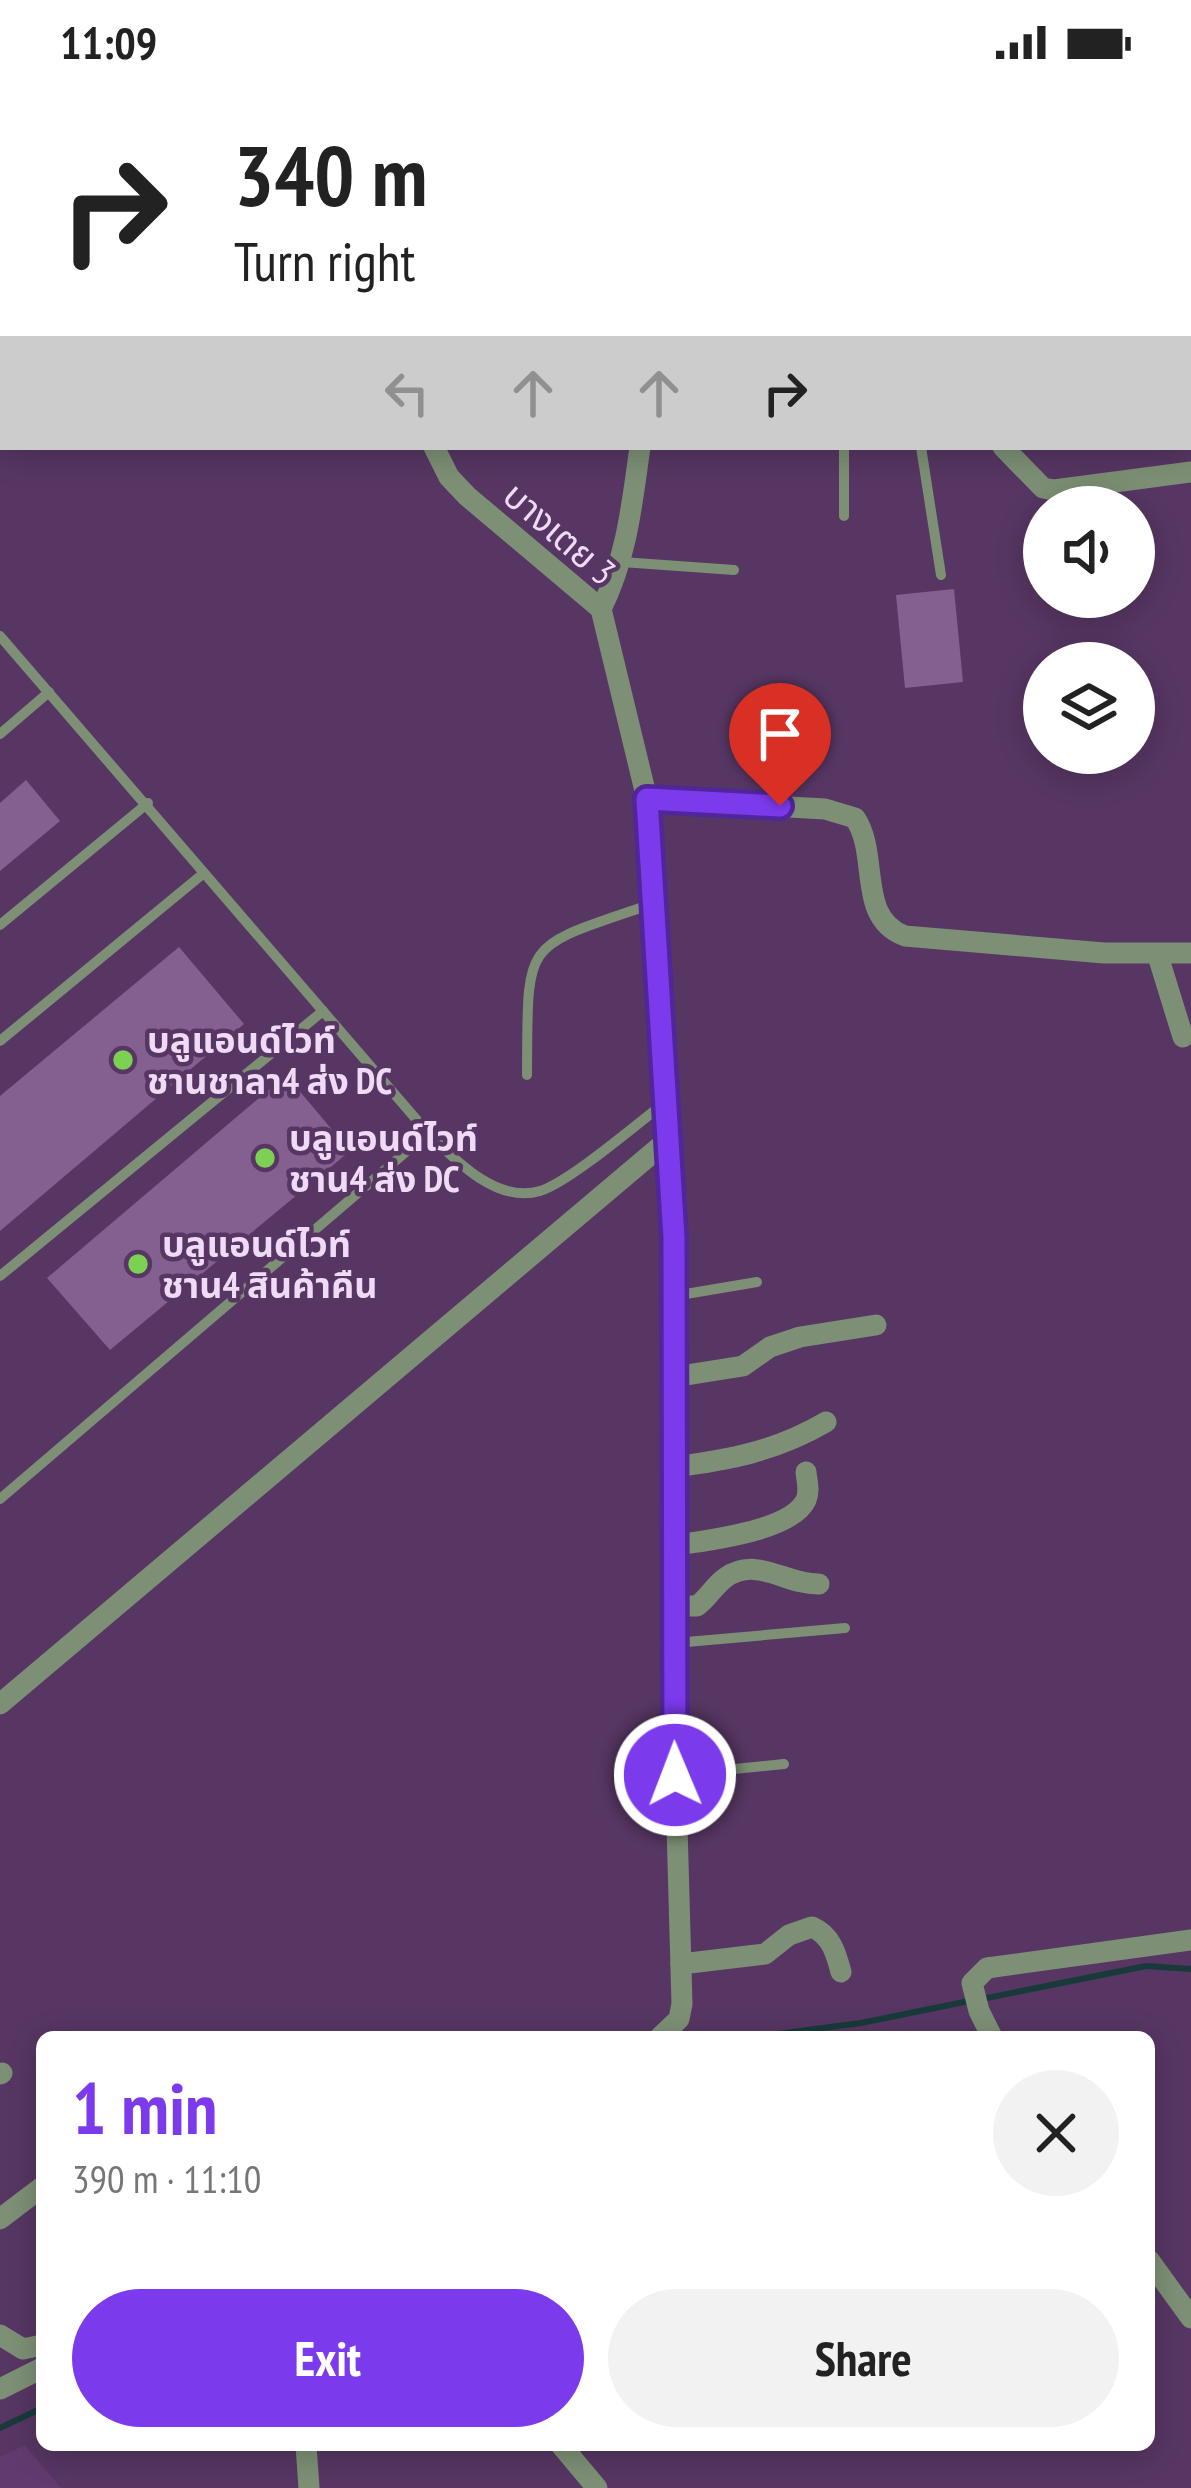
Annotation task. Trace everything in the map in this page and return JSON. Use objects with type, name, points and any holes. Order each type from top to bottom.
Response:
[{"type":"street","name":"บางเตย 3","points":[[436,450],[449,477],[467,496],[602,609],[647,799],[674,1296],[673,1643],[682,2004],[679,2019],[666,2031]]},
{"type":"street","points":[[602,609],[622,562],[640,450]]},
{"type":"street","points":[[1006,450],[1043,488],[1054,490],[1191,472]]},
{"type":"street","points":[[647,799],[825,808],[855,818],[867,840],[876,912],[894,932],[905,936],[1158,956],[1191,953]]},
{"type":"street","points":[[1158,956],[1183,1036]]},
{"type":"street","points":[[0,1704],[669,1139]]},
{"type":"street","points":[[674,1377],[743,1366],[770,1347],[800,1337],[876,1325]]},
{"type":"street","points":[[674,1467],[762,1453],[793,1442],[826,1422]]},
{"type":"street","points":[[673,1546],[773,1525],[795,1514],[808,1492],[806,1472]]},
{"type":"street","points":[[673,1606],[697,1606],[730,1574],[747,1569],[761,1568],[802,1584],[819,1584]]},
{"type":"street","points":[[681,1964],[765,1954],[789,1935],[812,1927],[824,1932],[841,1972]]},
{"type":"street","points":[[989,2031],[972,1983],[987,1968],[1191,1940]]},
{"type":"street","points":[[0,2219],[36,2192]]},
{"type":"street","points":[[1155,2268],[1191,2318]]},
{"type":"street","points":[[0,2335],[22,2349],[36,2346]]},
{"type":"street","points":[[0,2389],[36,2371]]},
{"type":"street","points":[[306,2451],[309,2488]]},
{"type":"street","points":[[565,2451],[588,2485]]},
{"type":"lane","points":[[844,450],[844,516]]},
{"type":"lane","points":[[921,450],[941,575]]},
{"type":"lane","points":[[622,562],[734,570]]},
{"type":"lane","points":[[0,636],[458,1162],[509,1191],[540,1191],[667,1101]]},
{"type":"lane","points":[[0,734],[49,692]]},
{"type":"lane","points":[[0,925],[148,803]]},
{"type":"lane","points":[[0,1041],[205,873]]},
{"type":"lane","points":[[527,1075],[527,985],[534,957],[554,938],[655,903]]},
{"type":"lane","points":[[0,1276],[323,1011]]},
{"type":"lane","points":[[0,1499],[428,1133]]},
{"type":"lane","points":[[674,1296],[757,1282]]},
{"type":"lane","points":[[673,1643],[845,1628]]},
{"type":"lane","points":[[675,1775],[784,1764]]},
{"type":"shaded area","points":[[25,2445],[61,2488],[0,2488],[0,2457]]},
{"type":"building","points":[[954,589],[963,682],[905,688],[896,595]]},
{"type":"building","points":[[26,780],[60,821],[0,871],[0,803]]},
{"type":"building","name":"บลูแอนด์ไวท์ ชานชาลา4 ส่ง DC","points":[[179,947],[244,1024],[0,1231],[0,1096]]},
{"type":"building","points":[[286,1075],[350,1151],[110,1350],[47,1278]]},
{"type":"waterway","points":[[982,1999],[1146,1966],[1191,1969]]},
{"type":"waterway","points":[[800,2031],[969,2001]]},
{"type":"waterway","points":[[0,2428],[36,2411]]},
{"type":"place","name":"บลูแอนด์ไวท์ ชานชาลา4 ส่ง DC","points":[[123,1060]]},
{"type":"place","name":"บลูแอนด์ไวท์ ชาน4 ส่ง DC","points":[[265,1158]]},
{"type":"place","name":"บลูแอนด์ไวท์ ชาน4 สินค้าคืน","points":[[138,1264]]},
{"type":"route","points":[[675,1775],[674,1238],[647,799],[780,806]]}]
